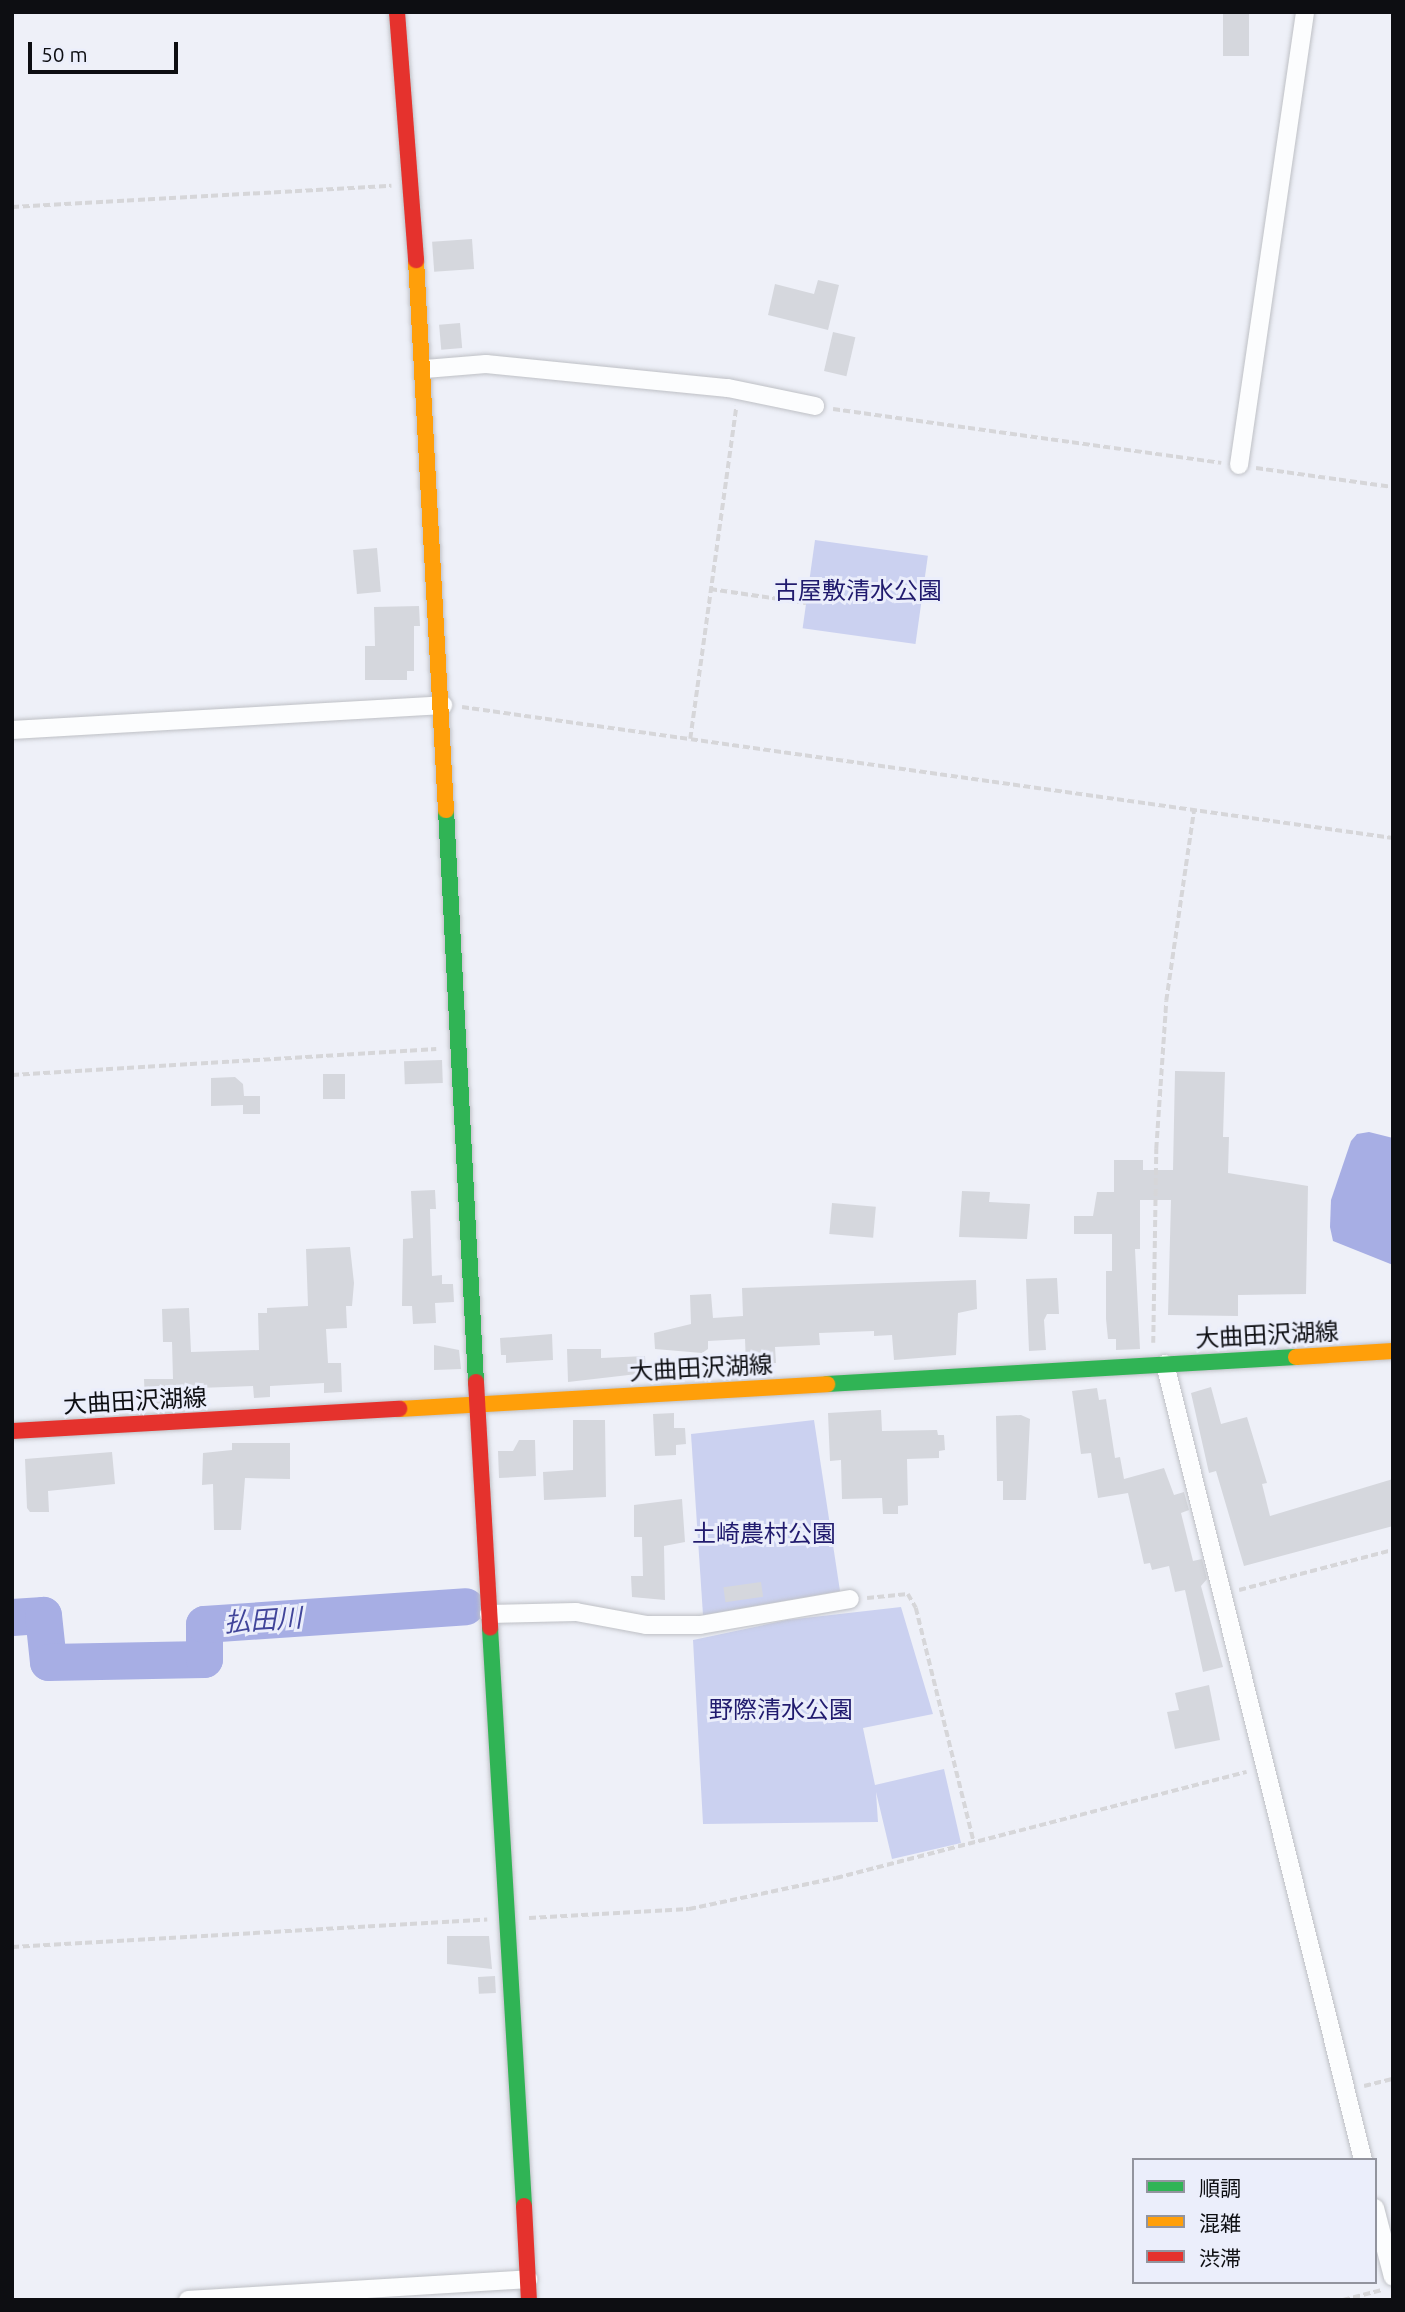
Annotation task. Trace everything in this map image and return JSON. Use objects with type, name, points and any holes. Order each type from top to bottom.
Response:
[{"type":"street","points":[[397,12],[425,369],[443,705],[457,1048],[529,2300]]},
{"type":"street","points":[[1239,465],[1305,12]]},
{"type":"street","points":[[425,369],[486,364],[738,390],[815,406]]},
{"type":"street","points":[[12,730],[443,705]]},
{"type":"street","name":"大曲田沢湖線","points":[[12,1431],[1393,1350]]},
{"type":"street","points":[[1159,1365],[1223,1594],[1363,2158]]},
{"type":"street","points":[[489,1614],[576,1612],[646,1625],[700,1625],[850,1599]]},
{"type":"street","points":[[1377,2216],[1393,2277]]},
{"type":"street","points":[[188,2300],[528,2279]]},
{"type":"path","points":[[12,207],[411,185]]},
{"type":"path","points":[[690,739],[738,390]]},
{"type":"path","points":[[815,406],[1393,487]]},
{"type":"path","points":[[710,589],[806,603]]},
{"type":"path","points":[[443,705],[1393,838]]},
{"type":"path","points":[[1159,1365],[1157,1149],[1166,1001],[1194,810]]},
{"type":"path","points":[[12,1075],[457,1048]]},
{"type":"path","points":[[1223,1594],[1393,1550]]},
{"type":"path","points":[[850,1599],[908,1594],[916,1608],[974,1843]]},
{"type":"path","points":[[12,1947],[689,1909],[974,1843],[1266,1767]]},
{"type":"path","points":[[1346,2091],[1393,2079]]},
{"type":"path","points":[[1343,2300],[1393,2288]]},
{"type":"green space","name":"古屋敷清水公園","points":[[815,540],[928,556],[916,644],[803,628]]},
{"type":"green space","name":"土崎農村公園","points":[[814,1420],[840,1591],[703,1615],[691,1434]]},
{"type":"green space","name":"野際清水公園","points":[[901,1607],[933,1714],[863,1728],[875,1785],[944,1769],[961,1843],[892,1859],[876,1792],[878,1822],[703,1824],[693,1640],[787,1620]]},
{"type":"water","points":[[1369,1132],[1393,1138],[1393,1265],[1333,1241],[1330,1227],[1331,1200],[1351,1141],[1357,1134]]},
{"type":"building","points":[[1223,12],[1249,12],[1249,56],[1223,56]]},
{"type":"building","points":[[472,239],[474,269],[434,272],[432,242]]},
{"type":"building","points":[[818,280],[839,285],[828,330],[768,315],[775,284],[814,294]]},
{"type":"building","points":[[460,323],[462,348],[441,350],[439,325]]},
{"type":"building","points":[[833,332],[855,337],[846,376],[824,371]]},
{"type":"building","points":[[377,548],[381,592],[357,594],[353,550]]},
{"type":"building","points":[[419,606],[420,626],[414,626],[414,671],[407,671],[407,680],[365,680],[365,646],[375,646],[374,607]]},
{"type":"building","points":[[442,1060],[443,1083],[405,1084],[404,1061]]},
{"type":"building","points":[[1175,1071],[1225,1072],[1223,1137],[1229,1137],[1228,1173],[1308,1186],[1306,1294],[1238,1295],[1238,1316],[1168,1315],[1171,1200],[1140,1200],[1140,1249],[1135,1249],[1140,1349],[1116,1350],[1116,1339],[1108,1339],[1106,1319],[1106,1271],[1112,1271],[1112,1234],[1074,1234],[1074,1216],[1093,1216],[1097,1192],[1114,1192],[1114,1160],[1143,1160],[1143,1170],[1173,1170]]},
{"type":"building","points":[[323,1074],[345,1074],[345,1099],[323,1099]]},
{"type":"building","points":[[235,1077],[243,1084],[244,1096],[260,1096],[260,1114],[243,1114],[243,1105],[211,1106],[211,1078]]},
{"type":"building","points":[[435,1190],[436,1209],[430,1209],[432,1276],[442,1275],[442,1284],[453,1284],[454,1302],[435,1303],[436,1323],[413,1324],[412,1306],[402,1306],[403,1239],[413,1238],[411,1191]]},
{"type":"building","points":[[962,1191],[990,1192],[989,1202],[1030,1204],[1027,1239],[959,1237]]},
{"type":"building","points":[[832,1203],[876,1207],[873,1238],[829,1234]]},
{"type":"building","points":[[350,1247],[354,1283],[352,1306],[346,1306],[347,1328],[326,1329],[328,1363],[341,1363],[342,1392],[324,1393],[324,1383],[270,1386],[270,1397],[254,1398],[253,1386],[199,1388],[200,1402],[145,1404],[144,1379],[173,1379],[172,1342],[163,1342],[162,1309],[189,1308],[191,1352],[259,1350],[258,1313],[267,1313],[267,1308],[308,1306],[306,1249]]},
{"type":"building","points":[[1057,1278],[1059,1314],[1047,1314],[1044,1320],[1046,1350],[1029,1351],[1026,1279]]},
{"type":"building","points":[[976,1280],[977,1309],[958,1313],[956,1355],[894,1360],[892,1335],[874,1336],[874,1331],[819,1333],[820,1345],[775,1347],[776,1363],[746,1365],[745,1339],[708,1341],[708,1349],[702,1353],[655,1349],[654,1333],[691,1324],[690,1295],[711,1294],[713,1318],[743,1316],[742,1288]]},
{"type":"building","points":[[552,1334],[553,1360],[506,1363],[506,1355],[501,1355],[500,1338]]},
{"type":"building","points":[[434,1345],[459,1350],[461,1369],[434,1370]]},
{"type":"building","points":[[567,1349],[601,1349],[601,1358],[645,1356],[646,1373],[568,1382]]},
{"type":"building","points":[[1211,1387],[1221,1424],[1247,1417],[1267,1483],[1262,1484],[1270,1516],[1393,1479],[1393,1526],[1244,1566],[1216,1471],[1209,1473],[1191,1393]]},
{"type":"building","points":[[1097,1388],[1099,1400],[1106,1399],[1115,1458],[1120,1457],[1124,1479],[1164,1468],[1174,1495],[1184,1492],[1189,1510],[1181,1513],[1193,1561],[1202,1559],[1207,1579],[1201,1586],[1223,1667],[1203,1672],[1185,1590],[1175,1592],[1169,1566],[1152,1570],[1150,1563],[1144,1564],[1128,1493],[1098,1498],[1091,1453],[1081,1454],[1072,1391]]},
{"type":"building","points":[[881,1410],[882,1431],[937,1430],[938,1435],[944,1435],[945,1450],[939,1451],[939,1458],[907,1459],[908,1505],[898,1506],[898,1514],[883,1514],[882,1498],[842,1499],[841,1460],[830,1461],[828,1413]]},
{"type":"building","points":[[674,1413],[674,1428],[685,1428],[686,1444],[676,1445],[676,1455],[655,1456],[653,1414]]},
{"type":"building","points":[[1021,1415],[1030,1419],[1026,1500],[1003,1500],[1003,1481],[997,1481],[996,1416]]},
{"type":"building","points":[[573,1420],[605,1420],[606,1497],[544,1500],[543,1472],[573,1470]]},
{"type":"building","points":[[519,1440],[535,1440],[536,1476],[499,1478],[498,1451],[513,1451]]},
{"type":"building","points":[[232,1443],[290,1443],[290,1479],[245,1478],[241,1530],[214,1530],[213,1484],[202,1485],[203,1453],[232,1450]]},
{"type":"building","points":[[112,1452],[115,1484],[48,1491],[49,1512],[30,1512],[27,1508],[25,1459]]},
{"type":"building","points":[[682,1499],[685,1542],[664,1546],[665,1600],[632,1597],[631,1576],[643,1576],[642,1537],[634,1537],[634,1505]]},
{"type":"building","points":[[761,1582],[763,1597],[725,1602],[723,1587]]},
{"type":"building","points":[[1209,1685],[1220,1740],[1175,1749],[1167,1712],[1179,1710],[1175,1693]]},
{"type":"building","points":[[447,1936],[489,1936],[492,1969],[447,1964]]},
{"type":"building","points":[[495,1976],[496,1993],[479,1994],[478,1977]]},
{"type":"waterway","name":"払田川","points":[[12,1617],[43,1615],[48,1662],[204,1659],[204,1624],[465,1606]]},
{"type":"traffic: fast","points":[[446,810],[476,1382]]},
{"type":"traffic: fast","points":[[827,1384],[1296,1357]]},
{"type":"traffic: fast","points":[[490,1628],[524,2206]]},
{"type":"traffic: slow","points":[[416,260],[446,810]]},
{"type":"traffic: slow","points":[[1296,1357],[1393,1351]]},
{"type":"traffic: slow","points":[[399,1409],[827,1384]]},
{"type":"traffic: jam","points":[[397,12],[416,260]]},
{"type":"traffic: jam","points":[[476,1382],[490,1628]]},
{"type":"traffic: jam","points":[[12,1431],[399,1409]]},
{"type":"traffic: jam","points":[[524,2206],[529,2300]]}]
